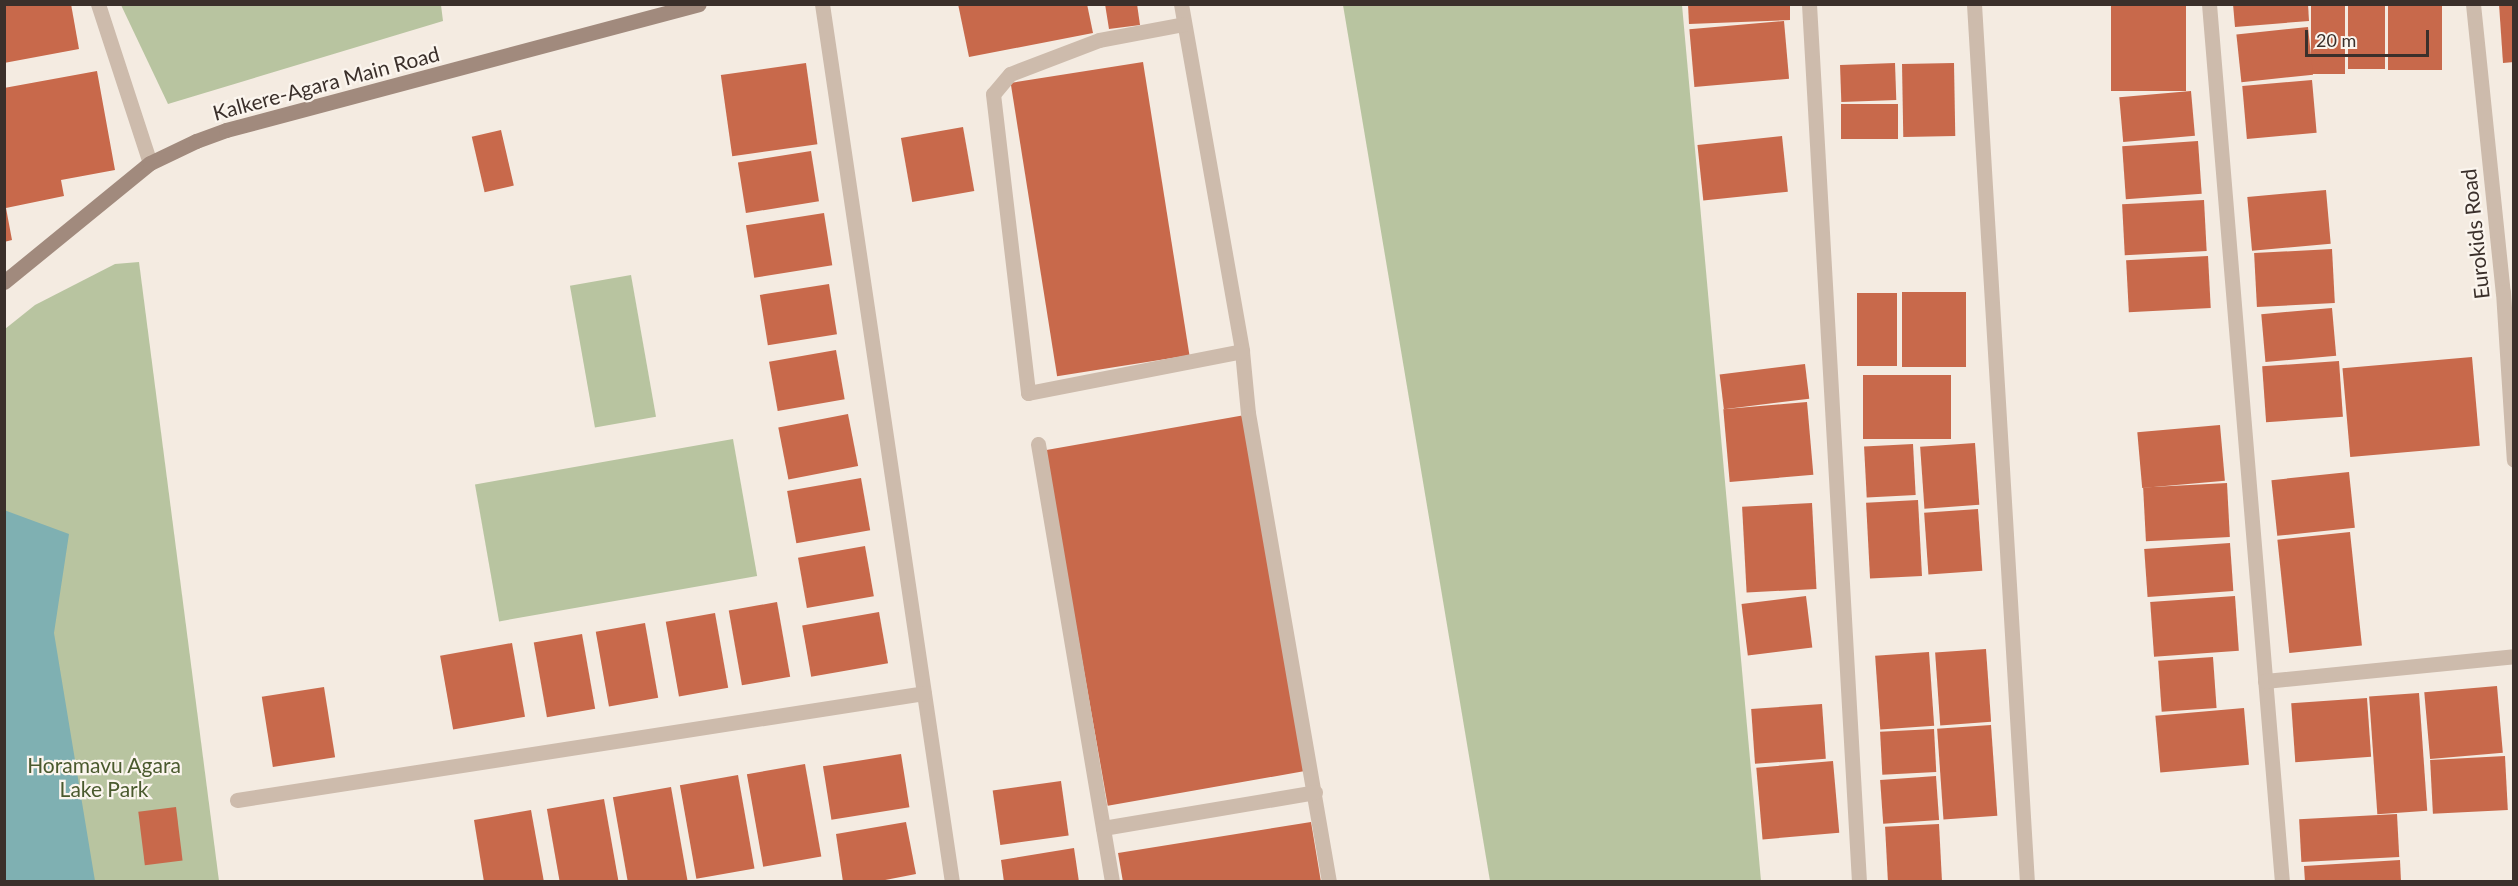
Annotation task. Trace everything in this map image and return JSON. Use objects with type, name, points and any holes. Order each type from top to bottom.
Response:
[{"type":"street","points":[[98,4],[150,163]]},
{"type":"street","name":"Kalkere-Agara Main Road","points":[[4,282],[150,163],[226,130],[699,4]]},
{"type":"street","points":[[822,4],[952,882]]},
{"type":"street","points":[[1181,4],[1242,351],[1248,412],[1329,882]]},
{"type":"street","points":[[1809,4],[1860,882]]},
{"type":"street","points":[[1974,4],[2027,882]]},
{"type":"street","points":[[2209,4],[2282,882]]},
{"type":"street","name":"Eurokids Road","points":[[2473,4],[2503,292],[2514,460]]},
{"type":"street","points":[[1185,24],[1099,40],[1010,74],[993,94],[1028,393],[1242,351]]},
{"type":"street","points":[[1038,444],[1112,882]]},
{"type":"street","points":[[2265,681],[2514,656]]},
{"type":"street","points":[[237,800],[924,693]]},
{"type":"street","points":[[1103,828],[1315,792]]},
{"type":"green space","points":[[121,5],[441,5],[443,21],[168,104]]},
{"type":"green space","points":[[1343,5],[1682,5],[1761,881],[1490,881]]},
{"type":"green space","name":"Horamavu Agara Lake Park","points":[[139,262],[219,881],[5,882],[5,329],[35,305],[115,264]]},
{"type":"green space","points":[[631,275],[656,417],[595,428],[570,286]]},
{"type":"green space","points":[[733,439],[757,576],[499,621],[475,484]]},
{"type":"water","points":[[4,510],[69,534],[54,633],[95,881],[5,881]]},
{"type":"building","points":[[4,4],[71,4],[79,49],[4,63]]},
{"type":"building","points":[[958,4],[1087,4],[1093,33],[969,57]]},
{"type":"building","points":[[1105,4],[1137,4],[1140,25],[1109,29]]},
{"type":"building","points":[[1688,4],[1790,4],[1790,20],[1689,24]]},
{"type":"building","points":[[2111,4],[2186,4],[2186,91],[2111,91]]},
{"type":"building","points":[[2233,4],[2308,4],[2309,21],[2235,27]]},
{"type":"building","points":[[2311,4],[2345,4],[2345,74],[2311,74]]},
{"type":"building","points":[[2348,4],[2385,4],[2385,69],[2348,69]]},
{"type":"building","points":[[2388,4],[2442,4],[2442,70],[2388,70]]},
{"type":"building","points":[[2499,4],[2514,4],[2514,62],[2503,63]]},
{"type":"building","points":[[1784,21],[1789,79],[1694,87],[1689,29]]},
{"type":"building","points":[[2308,27],[2313,75],[2241,82],[2236,35]]},
{"type":"building","points":[[1143,62],[1189,355],[1057,376],[1011,83]]},
{"type":"building","points":[[806,63],[817,144],[732,156],[721,75]]},
{"type":"building","points":[[1895,63],[1896,100],[1841,102],[1840,65]]},
{"type":"building","points":[[1954,63],[1955,136],[1903,137],[1902,64]]},
{"type":"building","points":[[97,71],[115,170],[61,180],[64,196],[6,208],[12,240],[4,242],[4,88]]},
{"type":"building","points":[[2312,80],[2317,133],[2247,139],[2242,86]]},
{"type":"building","points":[[2191,91],[2195,136],[2123,142],[2119,97]]},
{"type":"building","points":[[1841,104],[1898,104],[1898,139],[1841,139]]},
{"type":"building","points":[[963,127],[974,191],[912,202],[901,138]]},
{"type":"building","points":[[501,130],[514,186],[485,192],[472,137]]},
{"type":"building","points":[[1782,136],[1788,192],[1703,201],[1697,145]]},
{"type":"building","points":[[2198,141],[2202,194],[2126,199],[2122,146]]},
{"type":"building","points":[[811,151],[819,201],[746,213],[738,163]]},
{"type":"building","points":[[2326,190],[2331,244],[2252,251],[2247,197]]},
{"type":"building","points":[[2204,200],[2207,251],[2125,255],[2122,204]]},
{"type":"building","points":[[824,213],[832,265],[754,278],[746,225]]},
{"type":"building","points":[[2332,249],[2335,303],[2257,307],[2254,253]]},
{"type":"building","points":[[2208,256],[2211,308],[2129,312],[2126,260]]},
{"type":"building","points":[[829,284],[837,334],[768,345],[760,295]]},
{"type":"building","points":[[1902,292],[1966,292],[1966,367],[1902,367]]},
{"type":"building","points":[[1857,293],[1897,293],[1897,366],[1857,366]]},
{"type":"building","points":[[2332,308],[2336,356],[2265,362],[2261,314]]},
{"type":"building","points":[[836,350],[845,399],[778,411],[769,362]]},
{"type":"building","points":[[2472,357],[2480,446],[2350,457],[2342,368]]},
{"type":"building","points":[[2339,361],[2343,417],[2266,422],[2262,366]]},
{"type":"building","points":[[1805,364],[1809,399],[1724,409],[1720,374]]},
{"type":"building","points":[[1863,375],[1951,375],[1951,439],[1863,439]]},
{"type":"building","points":[[1807,402],[1813,475],[1730,482],[1723,409]]},
{"type":"building","points":[[848,414],[858,466],[788,480],[778,428]]},
{"type":"building","points":[[1245,415],[1308,771],[1108,806],[1045,450]]},
{"type":"building","points":[[2220,425],[2225,481],[2142,488],[2137,432]]},
{"type":"building","points":[[1975,443],[1979,505],[1924,509],[1920,447]]},
{"type":"building","points":[[1913,444],[1916,495],[1867,497],[1864,447]]},
{"type":"building","points":[[2349,472],[2355,528],[2277,536],[2271,480]]},
{"type":"building","points":[[861,478],[870,530],[796,543],[787,491]]},
{"type":"building","points":[[2227,483],[2230,537],[2146,541],[2143,487]]},
{"type":"building","points":[[1918,500],[1922,576],[1870,579],[1866,503]]},
{"type":"building","points":[[1812,503],[1817,589],[1747,593],[1742,507]]},
{"type":"building","points":[[1978,509],[1982,571],[1928,575],[1924,513]]},
{"type":"building","points":[[2350,532],[2362,645],[2289,653],[2277,540]]},
{"type":"building","points":[[2230,543],[2233,591],[2148,597],[2144,549]]},
{"type":"building","points":[[865,546],[874,596],[807,608],[798,558]]},
{"type":"building","points":[[1806,596],[1812,648],[1748,656],[1741,604]]},
{"type":"building","points":[[2235,596],[2239,651],[2154,657],[2150,602]]},
{"type":"building","points":[[777,602],[790,677],[742,685],[729,611]]},
{"type":"building","points":[[879,612],[888,663],[811,677],[802,626]]},
{"type":"building","points":[[715,613],[728,688],[679,697],[666,622]]},
{"type":"building","points":[[645,623],[658,698],[609,707],[596,632]]},
{"type":"building","points":[[582,634],[595,709],[547,717],[534,643]]},
{"type":"building","points":[[512,643],[525,717],[453,730],[440,656]]},
{"type":"building","points":[[1986,649],[1991,722],[1940,725],[1935,653]]},
{"type":"building","points":[[1929,652],[1934,726],[1880,730],[1875,656]]},
{"type":"building","points":[[2213,657],[2217,708],[2162,712],[2158,661]]},
{"type":"building","points":[[2497,686],[2503,753],[2430,759],[2424,692]]},
{"type":"building","points":[[324,687],[335,757],[273,767],[262,697]]},
{"type":"building","points":[[2419,693],[2427,811],[2377,814],[2369,696]]},
{"type":"building","points":[[2367,698],[2371,757],[2295,762],[2291,703]]},
{"type":"building","points":[[1822,704],[1826,759],[1755,764],[1751,709]]},
{"type":"building","points":[[2244,708],[2249,765],[2160,773],[2155,716]]},
{"type":"building","points":[[1991,725],[1997,816],[1943,820],[1937,729]]},
{"type":"building","points":[[1934,729],[1936,772],[1882,775],[1880,732]]},
{"type":"building","points":[[901,754],[909,807],[831,820],[823,766]]},
{"type":"building","points":[[2505,756],[2508,810],[2433,814],[2430,760]]},
{"type":"building","points":[[1833,761],[1839,833],[1763,839],[1756,768]]},
{"type":"building","points":[[805,764],[821,857],[763,867],[747,774]]},
{"type":"building","points":[[738,775],[754,869],[696,879],[680,785]]},
{"type":"building","points":[[1936,776],[1939,820],[1883,824],[1880,780]]},
{"type":"building","points":[[1061,781],[1069,835],[1000,845],[993,791]]},
{"type":"building","points":[[671,787],[687,881],[628,882],[613,797]]},
{"type":"building","points":[[604,799],[619,882],[560,882],[547,809]]},
{"type":"building","points":[[176,807],[183,861],[145,865],[138,812]]},
{"type":"building","points":[[531,810],[544,882],[484,882],[474,820]]},
{"type":"building","points":[[2397,814],[2399,857],[2301,862],[2299,819]]},
{"type":"building","points":[[906,822],[916,874],[875,882],[843,882],[836,834]]},
{"type":"building","points":[[1311,822],[1321,882],[1123,882],[1118,853]]},
{"type":"building","points":[[1939,824],[1942,882],[1888,882],[1885,827]]},
{"type":"building","points":[[1074,848],[1079,882],[1004,882],[1001,860]]},
{"type":"building","points":[[2400,860],[2401,882],[2305,882],[2304,866]]}]
